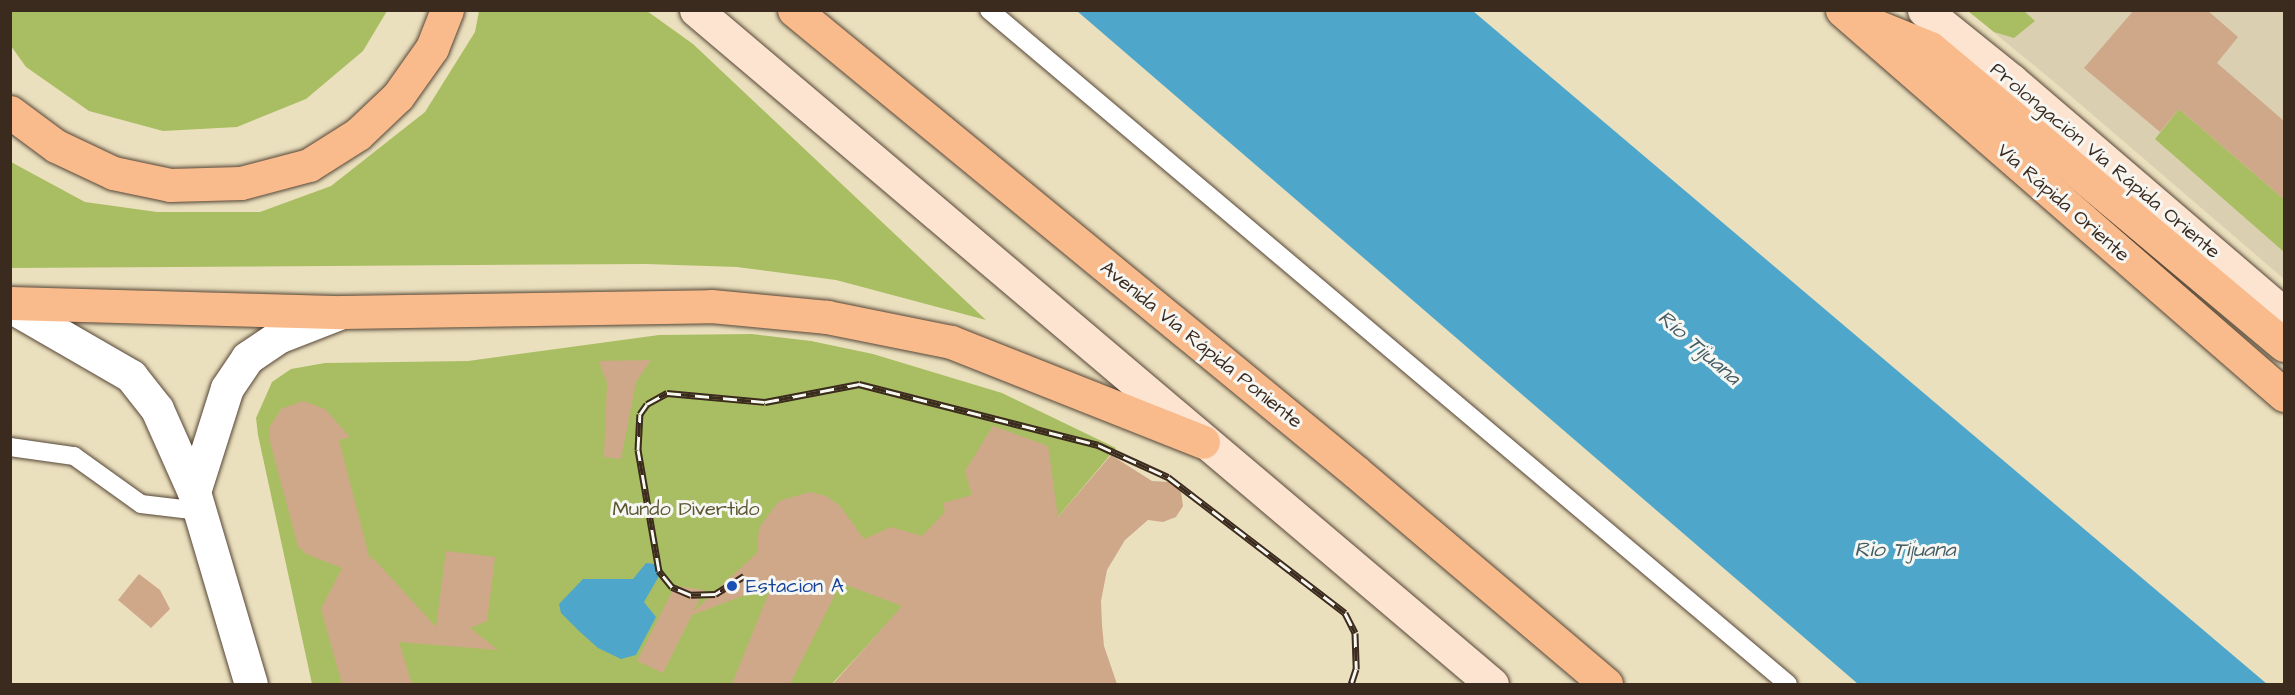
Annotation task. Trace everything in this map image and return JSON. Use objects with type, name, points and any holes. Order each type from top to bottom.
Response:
[{"type":"highway","points":[[10,112],[56,146],[113,173],[170,185],[241,183],[309,165],[358,134],[398,96],[432,48],[447,10]]},
{"type":"highway","name":"Avenida Vía Rápida Poniente","points":[[794,10],[1356,472],[1606,684]]},
{"type":"highway","points":[[1844,13],[1930,48],[2284,345]]},
{"type":"highway","name":"Vía Rápida Oriente","points":[[1844,13],[2284,395]]},
{"type":"highway","points":[[10,304],[342,312],[711,306],[827,317],[951,342],[1203,442]]},
{"type":"main road","points":[[696,10],[1203,442],[1492,684]]},
{"type":"main road","name":"Prolongación Vía Rápida Oriente","points":[[1924,10],[2006,75],[2284,314]]},
{"type":"street","points":[[10,304],[131,375],[157,409],[197,501],[251,684]]},
{"type":"street","points":[[197,501],[219,409],[227,388],[247,358],[280,336],[342,312]]},
{"type":"lane","points":[[989,10],[1788,684]]},
{"type":"lane","points":[[10,447],[74,456],[141,504],[197,501]]},
{"type":"shaded area","points":[[1968,11],[2284,11],[2284,279],[2059,86]]},
{"type":"green space","points":[[10,11],[387,11],[363,51],[306,99],[237,127],[163,131],[89,111],[26,67],[11,46]]},
{"type":"green space","points":[[479,11],[647,11],[693,44],[986,320],[836,280],[737,267],[646,264],[11,268],[11,162],[85,202],[157,212],[260,212],[331,186],[425,112],[475,32]]},
{"type":"green space","points":[[1968,11],[2024,11],[2035,21],[2014,38],[1994,32]]},
{"type":"green space","points":[[2179,109],[2284,199],[2284,252],[2155,139]]},
{"type":"green space","name":"Mundo Divertido","points":[[752,334],[811,341],[873,354],[1002,393],[1116,448],[963,630],[884,627],[832,684],[312,684],[258,435],[256,418],[272,382],[291,369],[325,363],[468,361],[659,335]]},
{"type":"water","name":"Rio Tijuana","points":[[1077,11],[1473,11],[2267,684],[1858,684]]},
{"type":"water","points":[[646,563],[655,564],[662,571],[644,602],[656,617],[636,655],[621,659],[598,648],[561,613],[559,604],[583,579],[633,579]]},
{"type":"building","points":[[2134,10],[2207,10],[2238,37],[2217,63],[2284,121],[2284,199],[2179,109],[2160,132],[2084,68]]},
{"type":"building","points":[[651,360],[636,382],[621,459],[604,457],[607,383],[599,361]]},
{"type":"building","points":[[303,401],[325,409],[350,437],[339,440],[370,560],[372,557],[436,627],[446,551],[495,557],[487,621],[470,628],[498,650],[399,642],[412,684],[342,684],[321,609],[342,568],[306,554],[298,546],[269,438],[269,428],[281,409]]},
{"type":"building","points":[[993,426],[1048,446],[1058,517],[1111,455],[1152,481],[1171,482],[1181,492],[1183,506],[1176,517],[1163,522],[1148,520],[1125,540],[1107,570],[1101,601],[1102,625],[1104,646],[1117,684],[833,684],[902,606],[841,583],[790,684],[732,684],[772,585],[692,615],[663,673],[637,661],[675,586],[704,590],[693,612],[757,553],[759,528],[779,501],[810,492],[826,496],[840,506],[864,539],[891,527],[922,536],[945,512],[943,503],[972,495],[965,471]]},
{"type":"building","points":[[139,574],[160,590],[170,609],[151,628],[118,600]]},
{"type":"railway","points":[[744,576],[715,594],[691,595],[672,587],[659,571],[638,450],[640,414],[647,404],[667,393],[765,402],[859,384],[1098,445],[1168,477],[1345,613],[1355,633],[1356,669],[1351,684]]},
{"type":"place","name":"Estacion A","points":[[732,586]]},
{"type":"water label","name":"Río Tijuana","points":[[1699,348]]}]
